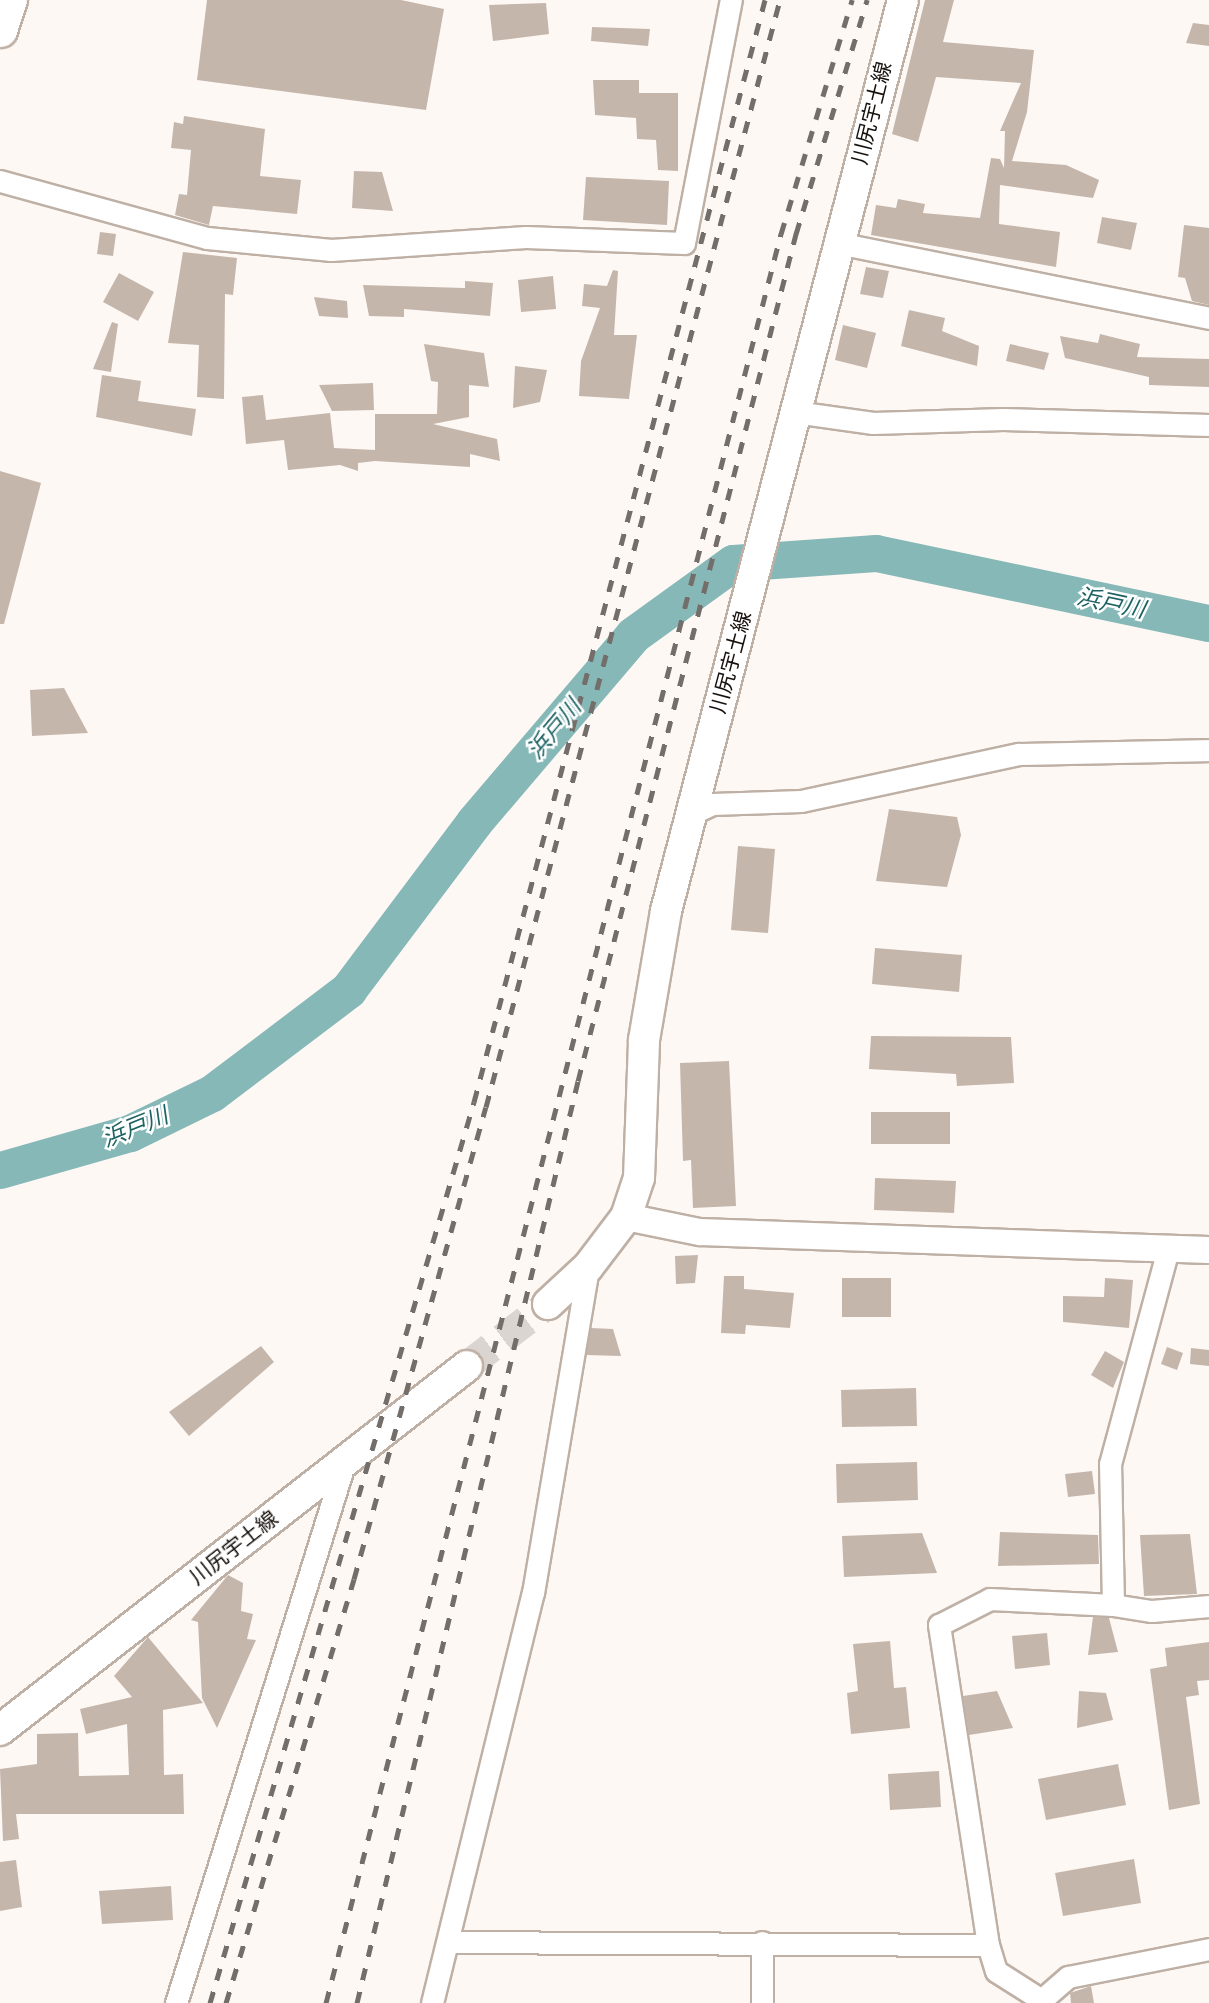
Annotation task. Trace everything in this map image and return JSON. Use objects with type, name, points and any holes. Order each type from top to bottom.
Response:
[{"type":"highway","points":[[0,30],[10,0]]},
{"type":"main road","name":"川尻宇土線","points":[[548,1304],[588,1267],[626,1217],[639,1178],[651,988],[693,803],[903,0]]},
{"type":"main road","name":"川尻宇土線","points":[[0,1730],[467,1366]]},
{"type":"street","points":[[0,181],[207,238],[317,249],[526,237],[684,243],[731,0]]},
{"type":"street","points":[[838,243],[1209,318]]},
{"type":"street","points":[[793,422],[873,423],[1003,419],[1209,425]]},
{"type":"street","points":[[693,803],[801,800],[1019,754],[1209,750]]},
{"type":"street","points":[[626,1217],[700,1232],[1209,1250]]},
{"type":"street","points":[[1112,1605],[1110,1464],[1168,1249]]},
{"type":"street","points":[[432,2003],[536,1581],[588,1267]]},
{"type":"street","points":[[176,2003],[345,1461]]},
{"type":"street","points":[[1209,1606],[1152,1611],[1112,1605],[990,1599],[939,1625],[988,1945],[996,1971],[1039,2001],[1068,1977],[1209,1949]]},
{"type":"street","points":[[448,1942],[988,1945]]},
{"type":"street","points":[[762,1942],[762,2003]]},
{"type":"building","points":[[207,0],[401,0],[444,9],[426,110],[197,80]]},
{"type":"building","points":[[925,0],[954,0],[943,42],[1034,50],[1027,112],[1012,161],[1066,165],[1099,180],[1093,198],[1000,185],[999,224],[1060,232],[1056,267],[871,235],[876,205],[896,208],[898,199],[925,204],[923,213],[980,218],[991,158],[1000,159],[1004,168],[1005,131],[1000,131],[1021,83],[936,77],[918,142],[892,134]]},
{"type":"building","points":[[546,3],[549,34],[493,41],[489,5]]},
{"type":"building","points":[[1193,23],[1209,25],[1209,46],[1186,43]]},
{"type":"building","points":[[592,27],[650,29],[648,46],[591,41]]},
{"type":"building","points":[[593,80],[639,80],[639,93],[678,93],[678,171],[658,170],[656,140],[637,139],[636,118],[595,115]]},
{"type":"building","points":[[184,116],[265,129],[260,176],[301,180],[297,214],[213,206],[209,225],[175,215],[179,194],[187,195],[191,150],[171,148],[174,122],[183,124]]},
{"type":"building","points":[[354,171],[382,172],[393,211],[352,208]]},
{"type":"building","points":[[586,177],[669,181],[667,225],[583,220]]},
{"type":"building","points":[[1102,217],[1137,223],[1131,250],[1097,243]]},
{"type":"building","points":[[1184,225],[1209,228],[1209,305],[1192,301],[1185,278],[1178,277]]},
{"type":"building","points":[[100,232],[116,234],[113,256],[97,254]]},
{"type":"building","points":[[183,252],[237,258],[233,295],[225,294],[224,399],[197,397],[199,345],[168,343]]},
{"type":"building","points":[[866,267],[889,271],[883,298],[860,294]]},
{"type":"building","points":[[613,270],[618,271],[614,335],[637,335],[629,399],[579,396],[581,361],[600,308],[582,306],[584,284],[607,286]]},
{"type":"building","points":[[119,273],[154,292],[138,321],[103,302]]},
{"type":"building","points":[[553,276],[556,309],[521,312],[518,280]]},
{"type":"building","points":[[465,281],[493,283],[490,316],[404,309],[404,317],[369,316],[363,285],[465,288]]},
{"type":"building","points":[[314,297],[347,301],[348,318],[319,316]]},
{"type":"building","points":[[909,310],[945,318],[942,331],[979,346],[977,366],[901,346]]},
{"type":"building","points":[[112,322],[118,324],[111,372],[93,369]]},
{"type":"building","points":[[843,325],[876,333],[867,368],[835,360]]},
{"type":"building","points":[[1100,334],[1140,344],[1137,357],[1209,359],[1209,387],[1149,385],[1149,377],[1065,358],[1060,336],[1098,343]]},
{"type":"building","points":[[424,344],[484,353],[489,387],[469,385],[469,417],[433,424],[497,439],[500,461],[470,454],[470,467],[375,461],[358,463],[358,471],[340,465],[288,470],[284,440],[246,444],[242,397],[263,395],[266,420],[330,413],[334,448],[375,450],[375,414],[437,414],[438,382],[431,381]]},
{"type":"building","points":[[1010,344],[1049,353],[1044,370],[1006,361]]},
{"type":"building","points":[[515,366],[547,370],[540,402],[513,408]]},
{"type":"building","points":[[102,375],[141,381],[138,401],[196,409],[192,436],[96,417]]},
{"type":"building","points":[[373,383],[374,410],[332,411],[319,385]]},
{"type":"building","points":[[0,471],[41,483],[4,624],[0,624]]},
{"type":"building","points":[[64,688],[88,733],[32,736],[30,690]]},
{"type":"building","points":[[889,809],[957,817],[961,835],[947,887],[876,881]]},
{"type":"building","points":[[738,846],[775,849],[768,933],[731,930]]},
{"type":"building","points":[[875,948],[962,955],[959,992],[872,984]]},
{"type":"building","points":[[871,1036],[1011,1037],[1014,1083],[957,1086],[956,1074],[869,1069]]},
{"type":"building","points":[[729,1061],[736,1206],[693,1208],[691,1160],[683,1161],[680,1063]]},
{"type":"building","points":[[871,1112],[950,1112],[950,1144],[871,1144]]},
{"type":"building","points":[[875,1178],[956,1181],[954,1213],[874,1210]]},
{"type":"building","points":[[698,1255],[695,1283],[676,1284],[675,1256]]},
{"type":"building","points":[[724,1276],[744,1276],[744,1289],[794,1293],[790,1328],[746,1325],[745,1334],[721,1333]]},
{"type":"building","points":[[842,1278],[891,1278],[891,1317],[842,1317]]},
{"type":"building","points":[[1105,1278],[1133,1280],[1129,1328],[1063,1322],[1063,1296],[1104,1297]]},
{"type":"building","points":[[591,1328],[613,1329],[621,1356],[586,1355]]},
{"type":"building","points":[[261,1346],[274,1362],[189,1436],[169,1412]]},
{"type":"building","points":[[1167,1347],[1183,1353],[1177,1370],[1161,1364]]},
{"type":"building","points":[[1191,1348],[1209,1350],[1209,1366],[1190,1364]]},
{"type":"building","points":[[1105,1351],[1124,1362],[1113,1388],[1091,1375]]},
{"type":"building","points":[[916,1388],[917,1426],[842,1427],[841,1390]]},
{"type":"building","points":[[917,1462],[918,1500],[837,1503],[836,1464]]},
{"type":"building","points":[[1092,1471],[1095,1494],[1068,1497],[1065,1474]]},
{"type":"building","points":[[1000,1532],[1098,1535],[1099,1564],[998,1566]]},
{"type":"building","points":[[922,1533],[937,1573],[844,1577],[842,1536]]},
{"type":"building","points":[[1190,1534],[1197,1594],[1144,1596],[1140,1535]]},
{"type":"building","points":[[228,1575],[243,1583],[241,1611],[253,1614],[247,1639],[256,1640],[217,1728],[202,1698],[198,1622],[191,1620]]},
{"type":"building","points":[[1093,1617],[1109,1618],[1118,1652],[1088,1655]]},
{"type":"building","points":[[1047,1633],[1050,1665],[1015,1669],[1012,1636]]},
{"type":"building","points":[[148,1637],[203,1703],[163,1710],[164,1775],[183,1774],[184,1814],[16,1814],[19,1839],[3,1841],[0,1769],[37,1764],[37,1734],[78,1733],[79,1776],[129,1775],[127,1724],[86,1734],[80,1709],[132,1697],[114,1676]]},
{"type":"building","points":[[890,1641],[894,1688],[906,1687],[910,1728],[851,1734],[847,1693],[858,1691],[853,1644]]},
{"type":"building","points":[[1209,1642],[1209,1680],[1197,1681],[1199,1695],[1186,1697],[1200,1804],[1169,1810],[1150,1669],[1167,1666],[1165,1648]]},
{"type":"building","points":[[997,1691],[1013,1728],[969,1735],[963,1696]]},
{"type":"building","points":[[1079,1691],[1106,1693],[1113,1720],[1077,1728]]},
{"type":"building","points":[[1118,1764],[1126,1805],[1046,1820],[1038,1779]]},
{"type":"building","points":[[939,1771],[941,1807],[890,1810],[888,1774]]},
{"type":"building","points":[[1134,1859],[1141,1903],[1063,1916],[1055,1873]]},
{"type":"building","points":[[16,1860],[22,1907],[0,1911],[0,1862]]},
{"type":"building","points":[[171,1886],[173,1920],[102,1924],[99,1891]]},
{"type":"building","points":[[1091,1986],[1094,2003],[1071,2003],[1070,1993]]},
{"type":"waterway","name":"浜戸川","points":[[0,1170],[130,1133],[212,1093],[348,990],[474,822],[633,635],[733,563],[876,553],[1209,623]]},
{"type":"tunnel","points":[[467,1366],[548,1304]]},
{"type":"railway","points":[[210,2003],[474,1102],[765,0]]},
{"type":"railway","points":[[226,2003],[354,1579],[486,1107],[780,0]]},
{"type":"railway","points":[[326,2003],[781,234],[852,0]]},
{"type":"railway","points":[[357,2003],[578,1081],[796,234],[867,0]]}]
